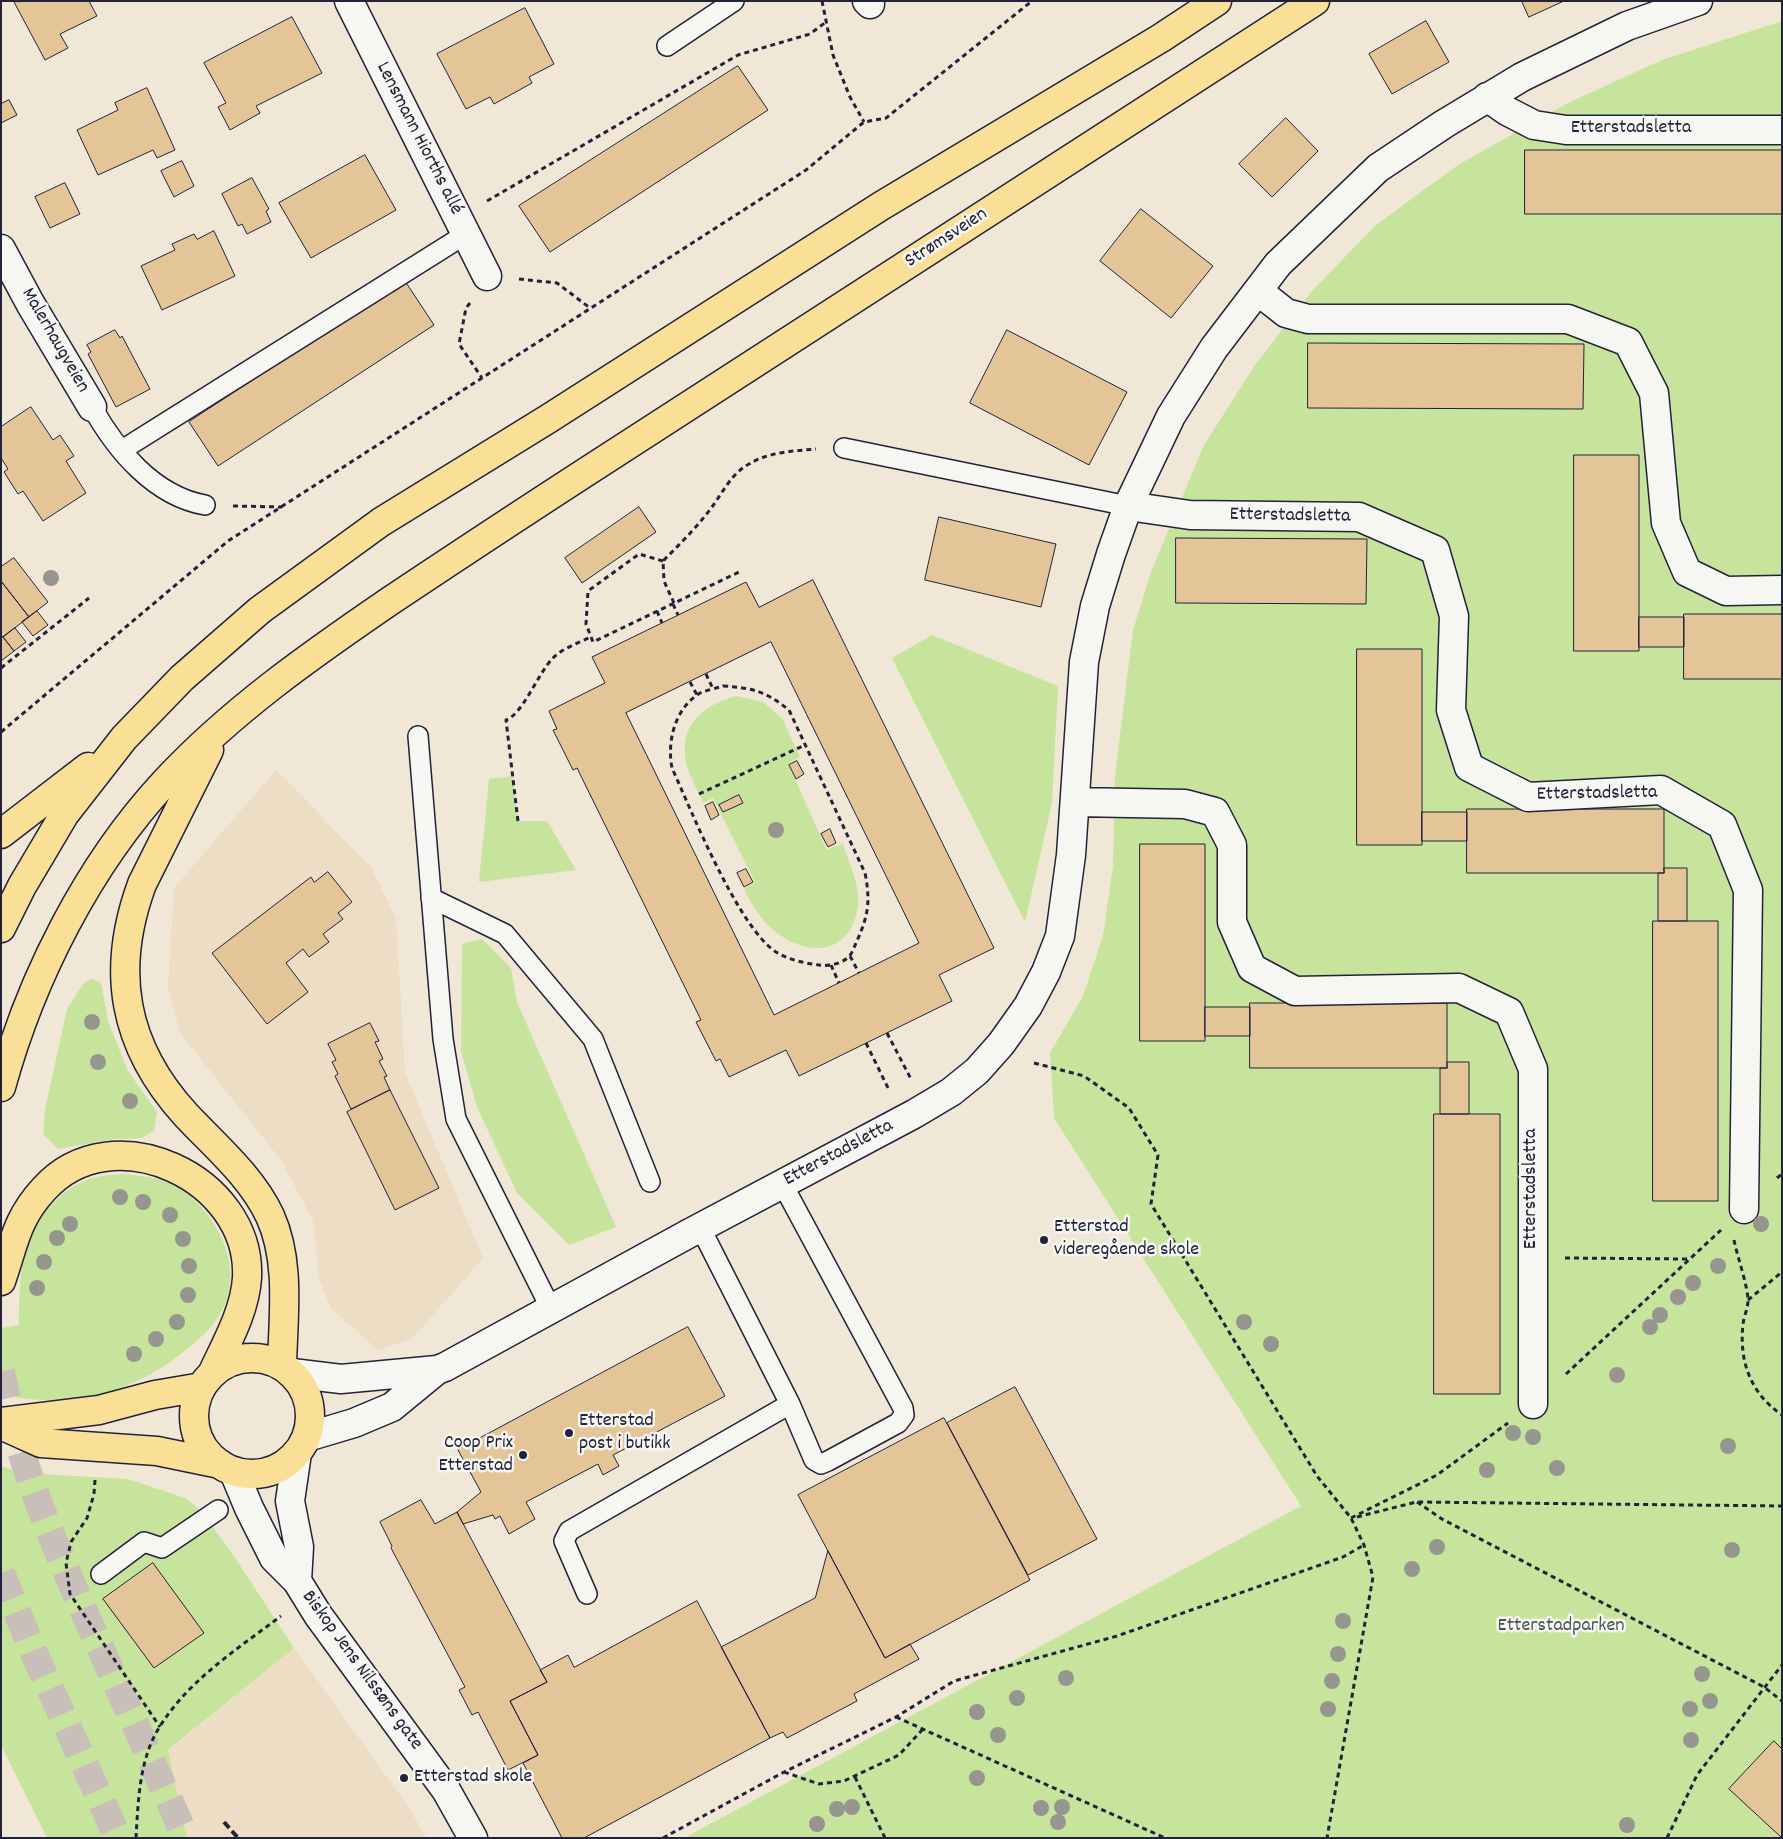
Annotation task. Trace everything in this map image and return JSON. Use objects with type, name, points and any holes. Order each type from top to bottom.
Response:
[{"type":"highway","points":[[1161,38],[1194,1]]},
{"type":"highway","points":[[1,928],[22,886],[64,815],[124,738],[182,678],[260,610],[382,522],[548,419],[881,206],[1161,38],[1217,1]]},
{"type":"highway","name":"Strømsveien","points":[[1,1087],[37,980],[73,913],[114,846],[164,782],[218,730],[304,659],[580,476],[1315,1]]},
{"type":"highway","points":[[218,730],[135,901],[125,953],[125,992],[135,1034],[158,1079],[185,1113],[242,1173],[270,1216],[282,1257],[287,1370]]},
{"type":"highway","points":[[1,834],[124,738]]},
{"type":"highway","points":[[1,1281],[16,1228],[44,1188],[58,1176],[75,1167],[91,1161],[120,1158],[154,1160],[179,1169],[208,1188],[219,1199],[234,1222],[246,1247],[246,1288],[235,1322],[196,1403],[194,1421],[198,1438],[208,1453],[227,1468]]},
{"type":"highway","points":[[244,1359],[264,1359],[287,1370],[300,1382],[308,1399],[311,1418],[302,1445],[283,1466],[268,1472],[251,1475],[157,1450],[41,1443],[1,1423],[99,1410],[207,1380],[225,1365],[244,1359]]},
{"type":"street","name":"Lensmann Hiorths allé","points":[[349,1],[487,276]]},
{"type":"street","name":"Etterstadsletta","points":[[302,1445],[392,1407],[437,1370],[700,1227],[783,1185],[951,1092],[977,1071],[1001,1044],[1028,1006],[1060,936],[1071,855],[1084,662],[1095,606],[1110,554],[1128,506],[1172,416],[1214,348],[1278,264],[1378,168],[1487,97],[1522,77],[1627,26],[1698,1]]},
{"type":"street","name":"Etterstadsletta","points":[[1487,97],[1507,111],[1534,125],[1566,130],[1782,130]]},
{"type":"street","name":"Malerhaugveien","points":[[1,249],[30,303],[92,407]]},
{"type":"street","points":[[1258,291],[1286,313],[1308,319],[1568,319],[1628,342],[1654,393],[1666,523],[1686,572],[1726,591],[1782,590]]},
{"type":"street","name":"Etterstadsletta","points":[[1128,506],[1190,516],[1358,517],[1435,550],[1454,616],[1451,710],[1468,767],[1528,797],[1661,790],[1722,825],[1748,890],[1737,1216]]},
{"type":"street","name":"Etterstadsletta","points":[[1075,802],[1184,804],[1215,812],[1232,845],[1232,922],[1252,968],[1295,991],[1458,988],[1509,1012],[1532,1069],[1533,1404]]},
{"type":"street","name":"Etterstadsletta","points":[[287,1370],[341,1379],[437,1370]]},
{"type":"street","name":"Biskop Jens Nilssøns gate","points":[[297,1581],[299,1547],[290,1501],[302,1445]]},
{"type":"street","name":"Biskop Jens Nilssøns gate","points":[[227,1468],[274,1558],[297,1581],[318,1615],[446,1790],[473,1838]]},
{"type":"lane","points":[[667,46],[734,1]]},
{"type":"lane","points":[[122,450],[462,226]]},
{"type":"lane","points":[[92,407],[104,428],[139,468],[170,492],[184,499],[205,505]]},
{"type":"lane","points":[[844,448],[1128,506]]},
{"type":"lane","points":[[418,736],[443,1039],[456,1119],[551,1309]]},
{"type":"lane","points":[[432,898],[505,934],[593,1039],[650,1182]]},
{"type":"lane","points":[[700,1227],[790,1404],[814,1460],[821,1464],[898,1423],[904,1415],[903,1408],[783,1185]]},
{"type":"lane","points":[[587,1594],[566,1550],[564,1541],[569,1531],[790,1404]]},
{"type":"lane","points":[[101,1574],[144,1542],[162,1548],[218,1510]]},
{"type":"path","points":[[822,1],[833,55],[850,97],[864,122]]},
{"type":"path","points":[[1,732],[228,541],[284,507],[806,170],[864,122],[886,118],[1032,1]]},
{"type":"path","points":[[462,226],[738,55],[810,34],[826,22]]},
{"type":"path","points":[[482,378],[459,344],[466,308],[487,276],[557,283],[590,308]]},
{"type":"path","points":[[678,615],[664,581],[663,561],[695,528],[713,506],[722,490],[740,469],[764,456],[787,452],[844,448]]},
{"type":"path","points":[[205,505],[284,507]]},
{"type":"path","points":[[663,561],[638,554],[594,584],[588,591],[586,624],[593,642],[739,572]]},
{"type":"path","points":[[1,668],[89,598]]},
{"type":"path","points":[[657,612],[662,623]]},
{"type":"path","points":[[518,821],[506,720],[518,713],[523,701],[554,657],[591,637]]},
{"type":"path","points":[[706,674],[713,689]]},
{"type":"path","points":[[690,682],[697,695]]},
{"type":"path","points":[[723,686],[750,688],[771,695],[789,710],[865,873],[869,890],[868,917],[850,956],[831,965],[824,966],[797,962],[776,952],[759,938],[735,900],[671,762],[673,730],[680,713],[697,695],[713,689],[723,686]]},
{"type":"path","points":[[700,794],[805,745]]},
{"type":"path","points":[[850,956],[859,973]]},
{"type":"path","points":[[831,965],[839,983]]},
{"type":"path","points":[[887,1033],[912,1080]]},
{"type":"path","points":[[866,1043],[890,1092]]},
{"type":"path","points":[[1034,1063],[1084,1076],[1129,1108],[1158,1155],[1152,1204],[1317,1476],[1351,1518],[1364,1545],[1373,1577],[1327,1838]]},
{"type":"path","points":[[1351,1518],[1437,1475],[1533,1404],[1782,1174]]},
{"type":"path","points":[[1737,1216],[1748,1300],[1741,1345],[1745,1367],[1752,1384],[1770,1407],[1782,1415]]},
{"type":"path","points":[[1532,1257],[1689,1258]]},
{"type":"path","points":[[1748,1300],[1782,1272]]},
{"type":"path","points":[[1351,1518],[1416,1502],[1782,1506]]},
{"type":"path","points":[[1416,1502],[1442,1519],[1764,1686],[1782,1701]]},
{"type":"path","points":[[663,1838],[784,1772],[896,1717],[954,1680],[1117,1636],[1343,1557],[1364,1545]]},
{"type":"path","points":[[136,1838],[139,1795],[145,1762],[160,1727],[175,1705],[199,1681],[283,1615]]},
{"type":"path","points":[[1667,1838],[1696,1775],[1782,1664]]},
{"type":"path","points":[[896,1717],[1165,1838]]},
{"type":"path","points":[[784,1772],[819,1784],[844,1781],[899,1755],[923,1729]]},
{"type":"path","points":[[855,1777],[885,1838]]},
{"type":"shaded area","points":[[276,770],[371,867],[396,918],[405,1073],[483,1258],[412,1339],[378,1350],[331,1309],[319,1278],[313,1220],[281,1160],[180,1033],[168,988],[174,888]]},
{"type":"shaded area","points":[[294,1648],[405,1802],[427,1838],[187,1838],[168,1751]]},
{"type":"green space","name":"Etterstadparken","points":[[1782,21],[1782,1838],[684,1838],[1301,1506],[1054,1118],[1050,1053],[1083,996],[1103,936],[1113,866],[1115,775],[1133,630],[1151,572],[1204,445],[1255,365],[1312,291],[1376,225],[1458,165],[1568,103],[1662,60]]},
{"type":"green space","points":[[932,635],[1058,686],[1052,803],[1025,922],[892,658]]},
{"type":"green space","points":[[736,696],[763,702],[782,718],[800,757],[788,764],[827,850],[843,843],[858,891],[858,906],[853,923],[845,936],[835,944],[823,948],[810,948],[796,944],[783,937],[762,919],[744,889],[755,882],[713,798],[703,803],[689,773],[685,749],[686,737],[690,727],[703,711]]},
{"type":"green space","points":[[513,776],[518,821],[547,821],[576,870],[479,882],[489,779]]},
{"type":"green space","points":[[482,939],[511,968],[517,1002],[616,1227],[569,1245],[517,1193],[477,1107],[461,1051],[462,944]]},
{"type":"green space","points":[[91,978],[101,983],[108,1021],[128,1071],[157,1112],[154,1131],[142,1138],[115,1139],[58,1149],[43,1134],[45,1109],[67,1009],[83,984]]},
{"type":"green space","points":[[125,1174],[144,1176],[168,1182],[189,1195],[214,1224],[223,1241],[229,1260],[231,1278],[228,1297],[220,1314],[209,1329],[186,1350],[144,1378],[122,1387],[76,1399],[27,1399],[1,1395],[1,1328],[19,1325],[23,1260],[26,1248],[37,1224],[53,1203],[73,1187],[94,1178]]},
{"type":"green space","points":[[1,1466],[22,1473],[128,1479],[185,1498],[197,1507],[230,1550],[294,1648],[168,1750],[187,1838],[47,1838],[1,1745]]},
{"type":"building","points":[[89,1],[97,16],[60,34],[68,48],[45,60],[14,2]]},
{"type":"building","points":[[1522,1],[1564,1],[1529,17]]},
{"type":"building","points":[[525,8],[554,64],[529,77],[532,83],[494,104],[490,97],[466,109],[437,54]]},
{"type":"building","points":[[292,17],[322,73],[256,106],[260,113],[230,130],[218,107],[226,103],[204,63]]},
{"type":"building","points":[[1426,21],[1449,62],[1392,94],[1369,54]]},
{"type":"building","points":[[738,66],[768,110],[550,252],[519,206]]},
{"type":"building","points":[[147,88],[175,150],[157,158],[153,150],[98,175],[77,130],[118,110],[115,103]]},
{"type":"building","points":[[9,100],[17,115],[1,123],[1,104]]},
{"type":"building","points":[[1286,118],[1318,151],[1272,197],[1239,164]]},
{"type":"building","points":[[1525,150],[1782,150],[1782,214],[1525,214]]},
{"type":"building","points":[[365,155],[396,210],[311,258],[279,203]]},
{"type":"building","points":[[182,161],[194,186],[174,197],[161,171]]},
{"type":"building","points":[[252,178],[269,209],[266,211],[271,222],[247,234],[242,224],[238,226],[222,194]]},
{"type":"building","points":[[65,183],[80,214],[50,228],[35,197]]},
{"type":"building","points":[[1141,209],[1213,266],[1171,318],[1100,261]]},
{"type":"building","points":[[214,231],[235,276],[162,310],[141,266],[175,250],[172,244],[194,234],[197,239]]},
{"type":"building","points":[[405,281],[434,325],[218,466],[189,422]]},
{"type":"building","points":[[115,330],[120,338],[122,336],[150,389],[116,407],[88,354],[91,352],[87,345]]},
{"type":"building","points":[[1007,330],[1127,392],[1089,465],[970,403]]},
{"type":"building","points":[[1308,343],[1584,344],[1583,409],[1308,408]]},
{"type":"building","points":[[31,407],[53,440],[60,435],[74,456],[66,461],[86,493],[43,521],[23,491],[18,494],[4,472],[8,469],[1,458],[1,427]]},
{"type":"building","points":[[1574,455],[1639,455],[1639,651],[1574,651]]},
{"type":"building","points":[[639,507],[656,532],[582,583],[565,558]]},
{"type":"building","points":[[939,517],[1056,544],[1041,607],[925,580]]},
{"type":"building","points":[[1176,538],[1367,539],[1366,604],[1176,603]]},
{"type":"building","points":[[14,558],[48,602],[29,617],[1,581],[1,567]]},
{"type":"building","points":[[813,580],[994,948],[939,975],[952,1001],[799,1076],[786,1050],[729,1077],[720,1059],[716,1061],[696,1022],[701,1020],[577,768],[573,770],[553,730],[557,729],[549,711],[605,683],[592,657],[746,582],[759,607]],"holes":[[[771,642],[919,943],[774,1015],[626,713]]]},
{"type":"building","points":[[1,581],[29,617],[3,637],[1,635]]},
{"type":"building","points":[[37,611],[48,625],[33,636],[22,622]]},
{"type":"building","points":[[1684,614],[1782,614],[1782,679],[1684,679]]},
{"type":"building","points":[[1639,617],[1684,617],[1684,647],[1639,647]]},
{"type":"building","points":[[15,628],[26,642],[14,651],[3,637]]},
{"type":"building","points":[[3,637],[14,651],[1,661],[1,639]]},
{"type":"building","points":[[1357,649],[1422,649],[1422,845],[1357,845]]},
{"type":"building","points":[[797,761],[804,774],[796,779],[789,765]]},
{"type":"building","points":[[739,795],[743,803],[723,812],[719,805]]},
{"type":"building","points":[[713,802],[719,815],[711,820],[705,806]]},
{"type":"building","points":[[1467,809],[1664,809],[1664,873],[1467,873]]},
{"type":"building","points":[[1422,812],[1467,812],[1467,841],[1422,841]]},
{"type":"building","points":[[830,829],[836,843],[828,847],[821,834]]},
{"type":"building","points":[[1140,844],[1205,844],[1205,1041],[1140,1041]]},
{"type":"building","points":[[1664,868],[1687,868],[1687,921],[1658,921],[1658,873],[1664,873]]},
{"type":"building","points":[[746,869],[753,882],[744,887],[737,873]]},
{"type":"building","points":[[328,872],[352,902],[338,913],[343,919],[323,934],[329,942],[309,957],[303,949],[286,963],[308,992],[267,1024],[212,953],[311,877],[314,882]]},
{"type":"building","points":[[1653,921],[1718,921],[1718,1201],[1653,1201]]},
{"type":"building","points":[[1250,1003],[1447,1003],[1447,1068],[1250,1068]]},
{"type":"building","points":[[1205,1007],[1250,1007],[1250,1036],[1205,1036]]},
{"type":"building","points":[[370,1023],[379,1041],[375,1042],[383,1059],[379,1061],[387,1076],[384,1077],[390,1090],[351,1109],[335,1076],[338,1074],[332,1062],[336,1060],[328,1044]]},
{"type":"building","points":[[1447,1062],[1469,1062],[1469,1114],[1440,1114],[1440,1068],[1447,1068]]},
{"type":"building","points":[[390,1090],[439,1188],[395,1210],[347,1112]]},
{"type":"building","points":[[1434,1114],[1500,1114],[1500,1394],[1434,1394]]},
{"type":"building","points":[[688,1327],[725,1396],[613,1455],[619,1466],[603,1475],[598,1464],[526,1502],[535,1519],[509,1534],[500,1516],[495,1519],[493,1515],[463,1524],[457,1512],[481,1492],[458,1450]]},
{"type":"building","points":[[1015,1387],[1097,1539],[1028,1575],[947,1423]]},
{"type":"building","points":[[944,1418],[1030,1580],[885,1658],[798,1495]]},
{"type":"building","points":[[421,1500],[435,1524],[457,1512],[547,1682],[510,1701],[538,1755],[508,1770],[478,1712],[472,1715],[459,1690],[465,1687],[391,1548],[392,1546],[380,1522]]},
{"type":"building","points":[[828,1551],[885,1658],[910,1644],[919,1659],[854,1694],[857,1701],[787,1738],[783,1732],[770,1738],[721,1647],[815,1598]]},
{"type":"building","points":[[153,1563],[204,1633],[154,1668],[103,1599]]},
{"type":"building","points":[[697,1601],[770,1738],[584,1838],[562,1838],[523,1763],[538,1755],[510,1701],[547,1682],[540,1670],[568,1655],[574,1667]]},
{"type":"building","points":[[1774,1741],[1782,1749],[1782,1838],[1729,1789]]},
{"type":"tunnel","points":[[1,1371],[18,1442],[55,1545],[186,1838]]},
{"type":"tunnel","points":[[1,1573],[33,1651],[118,1838]]},
{"type":"railway","points":[[224,1822],[238,1838]]},
{"type":"place","name":"Etterstad videregående skole","points":[[1044,1240]]},
{"type":"place","name":"Etterstad post i butikk","points":[[569,1433]]},
{"type":"place","name":"Coop Prix Etterstad","points":[[523,1455]]},
{"type":"place","name":"Etterstad skole","points":[[404,1778]]}]
